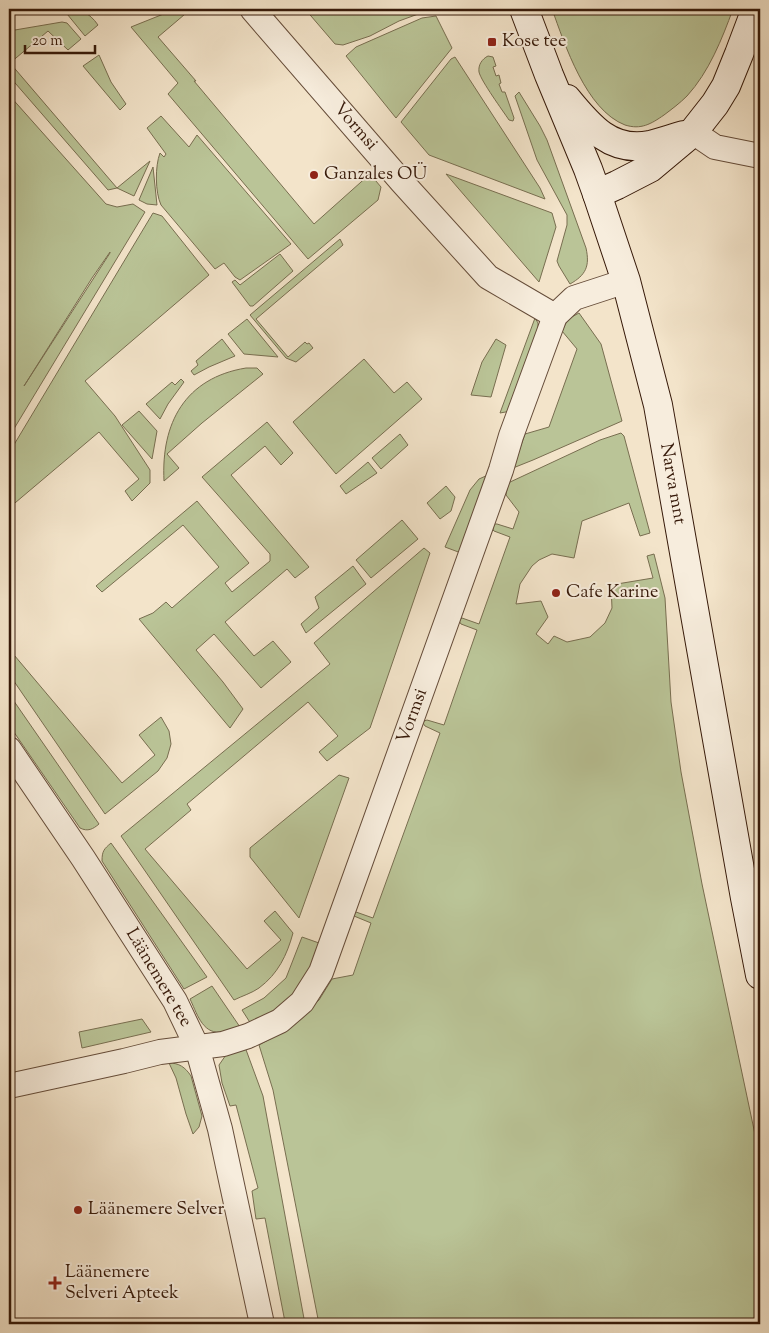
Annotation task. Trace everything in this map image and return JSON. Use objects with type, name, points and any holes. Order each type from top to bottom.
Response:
[{"type":"main road","name":"Narva mnt","points":[[524,9],[548,75],[597,194],[626,281],[658,405],[741,878],[760,975]]},
{"type":"main road","points":[[597,194],[650,168],[693,132],[715,104],[726,86],[756,9]]},
{"type":"main road","points":[[548,75],[589,125],[612,142],[624,145],[651,145],[693,132]]},
{"type":"street","name":"Vormsi","points":[[252,9],[401,181],[488,277],[555,316]]},
{"type":"street","points":[[693,132],[715,147],[760,156]]},
{"type":"street","name":"Vormsi","points":[[9,1086],[160,1052],[223,1044],[240,1039],[280,1021],[302,1002],[321,972],[555,316],[574,298],[626,281]]},
{"type":"street","name":"Läänemere tee","points":[[9,749],[176,1001],[197,1047],[220,1129],[262,1324]]},
{"type":"green space","points":[[63,9],[74,9],[83,12],[98,25],[85,36]]},
{"type":"green space","points":[[176,9],[191,9],[158,37],[314,224],[370,174],[381,187],[378,200],[308,259],[168,94],[178,83],[131,27]]},
{"type":"green space","points":[[305,9],[432,9],[399,21],[370,36],[343,45],[335,44]]},
{"type":"green space","points":[[552,9],[733,9],[714,55],[695,87],[684,99],[664,115],[650,123],[636,127],[625,125],[611,117],[599,106],[588,91],[563,40]]},
{"type":"green space","points":[[436,16],[452,48],[396,118],[346,56],[356,47],[422,18]]},
{"type":"green space","points":[[62,22],[67,23],[81,39],[68,50],[48,31],[10,63],[117,188],[108,190],[9,76],[9,31]]},
{"type":"green space","points":[[99,55],[111,82],[126,104],[120,110],[83,66]]},
{"type":"green space","points":[[488,56],[493,57],[496,66],[493,67],[496,76],[499,75],[501,83],[499,84],[502,92],[505,92],[514,118],[513,121],[509,120],[479,72],[482,61]]},
{"type":"green space","points":[[455,57],[540,188],[545,199],[429,155],[401,122],[451,59]]},
{"type":"green space","points":[[519,92],[547,140],[586,248],[586,269],[580,277],[570,284],[557,261],[567,225],[567,215],[537,160],[515,96]]},
{"type":"green space","points":[[9,95],[106,204],[117,207],[133,204],[145,212],[9,437]],"holes":[[[110,253],[24,386],[92,278]]]},
{"type":"green space","points":[[161,116],[189,147],[197,135],[291,244],[240,280],[235,277],[224,263],[215,269],[161,205],[159,200],[156,179],[157,165],[160,153],[164,157],[166,154],[147,128]]},
{"type":"green space","points":[[150,161],[134,196],[117,188]]},
{"type":"green space","points":[[153,167],[157,205],[147,204],[139,200]]},
{"type":"green space","points":[[446,174],[552,213],[556,227],[539,282]]},
{"type":"green space","points":[[153,213],[162,216],[209,275],[85,381],[115,416],[150,470],[150,483],[132,501],[125,491],[139,479],[99,432],[9,508],[9,453]]},
{"type":"green space","points":[[340,239],[343,245],[256,319],[288,357],[305,342],[309,343],[313,348],[296,362],[286,358],[250,315]]},
{"type":"green space","points":[[280,254],[293,271],[253,306],[250,306],[232,282],[235,280],[240,285]]},
{"type":"green space","points":[[579,313],[601,344],[622,421],[513,468],[525,434],[549,427],[577,349],[562,331],[568,319]]},
{"type":"green space","points":[[535,318],[538,323],[538,331],[511,411],[500,413]]},
{"type":"green space","points":[[247,319],[278,357],[244,354],[228,334]]},
{"type":"green space","points":[[222,339],[235,356],[194,375],[191,371],[198,365],[196,361]]},
{"type":"green space","points":[[496,339],[506,345],[491,397],[471,395],[482,362]]},
{"type":"green space","points":[[364,359],[394,393],[407,382],[422,399],[336,474],[293,422]]},
{"type":"green space","points":[[246,368],[257,368],[263,374],[167,454],[179,468],[164,481],[164,460],[167,440],[181,406],[192,393],[207,382],[225,373]]},
{"type":"green space","points":[[181,379],[184,382],[160,419],[146,404],[172,382],[175,385]]},
{"type":"green space","points":[[139,411],[157,431],[152,459],[122,425]]},
{"type":"green space","points":[[267,422],[293,453],[281,465],[265,446],[231,475],[309,567],[295,578],[287,569],[225,622],[254,656],[273,641],[291,662],[261,688],[214,634],[196,650],[243,709],[230,728],[139,619],[153,613],[166,602],[172,608],[219,567],[183,525],[102,592],[96,586],[197,501],[249,563],[225,583],[232,592],[270,561],[270,554],[202,477]]},
{"type":"green space","points":[[621,433],[624,436],[650,533],[640,536],[629,503],[582,521],[574,558],[552,554],[539,560],[532,566],[520,584],[516,604],[541,601],[548,617],[536,634],[548,644],[554,636],[567,642],[590,637],[605,623],[612,608],[611,585],[653,578],[647,556],[654,554],[665,598],[671,702],[681,772],[702,884],[760,1158],[760,1279],[758,1274],[760,1324],[319,1324],[273,1090],[259,1045],[290,1028],[319,1000],[332,979],[353,975],[371,923],[354,916],[354,913],[373,918],[440,733],[425,726],[423,723],[427,720],[444,725],[477,630],[461,624],[459,621],[462,618],[479,624],[510,537],[494,531],[494,524],[513,529],[519,512],[506,495],[508,483],[600,440]]},
{"type":"green space","points":[[400,434],[408,445],[381,469],[372,458]]},
{"type":"green space","points":[[368,462],[377,473],[346,494],[340,486]]},
{"type":"green space","points":[[488,475],[461,553],[445,547],[470,490],[479,479]]},
{"type":"green space","points":[[446,486],[455,497],[451,511],[440,519],[427,503]]},
{"type":"green space","points":[[402,520],[418,539],[371,578],[356,560]]},
{"type":"green space","points":[[424,548],[430,553],[370,728],[327,761],[319,752],[338,736],[308,702],[187,804],[191,810],[145,849],[247,969],[281,940],[264,921],[275,911],[293,933],[285,956],[277,970],[266,983],[234,1000],[121,836],[330,664],[314,643]]},
{"type":"green space","points":[[353,566],[366,584],[306,633],[301,624],[319,608],[315,597]]},
{"type":"green space","points":[[9,649],[122,783],[155,755],[139,735],[161,717],[169,731],[171,744],[167,758],[158,771],[105,814],[9,674]]},
{"type":"green space","points":[[9,694],[99,824],[95,827],[88,830],[80,828],[9,725]]},
{"type":"green space","points":[[339,775],[349,778],[299,918],[250,857],[250,848]]},
{"type":"green space","points":[[111,843],[207,977],[184,989],[102,861],[104,850]]},
{"type":"green space","points":[[302,937],[319,943],[305,980],[288,1001],[251,1024],[242,1010],[264,998],[286,978]]},
{"type":"green space","points":[[212,986],[240,1027],[214,1032],[200,1021],[190,999]]},
{"type":"green space","points":[[142,1019],[151,1032],[82,1048],[79,1032]]},
{"type":"green space","points":[[245,1047],[263,1096],[305,1324],[277,1324],[285,1322],[265,1218],[256,1219],[252,1191],[258,1188],[236,1105],[230,1106],[222,1083],[219,1065],[228,1052]]},
{"type":"green space","points":[[169,1063],[182,1066],[191,1076],[202,1116],[199,1127],[193,1134],[176,1078]]},
{"type":"place","name":"Kose tee","points":[[492,42]]},
{"type":"place","name":"Ganzales OÜ","points":[[314,175]]},
{"type":"place","name":"Cafe Karine","points":[[556,593]]},
{"type":"place","name":"Läänemere Selver","points":[[78,1210]]},
{"type":"place","name":"Läänemere Selveri Apteek","points":[[55,1283]]}]
